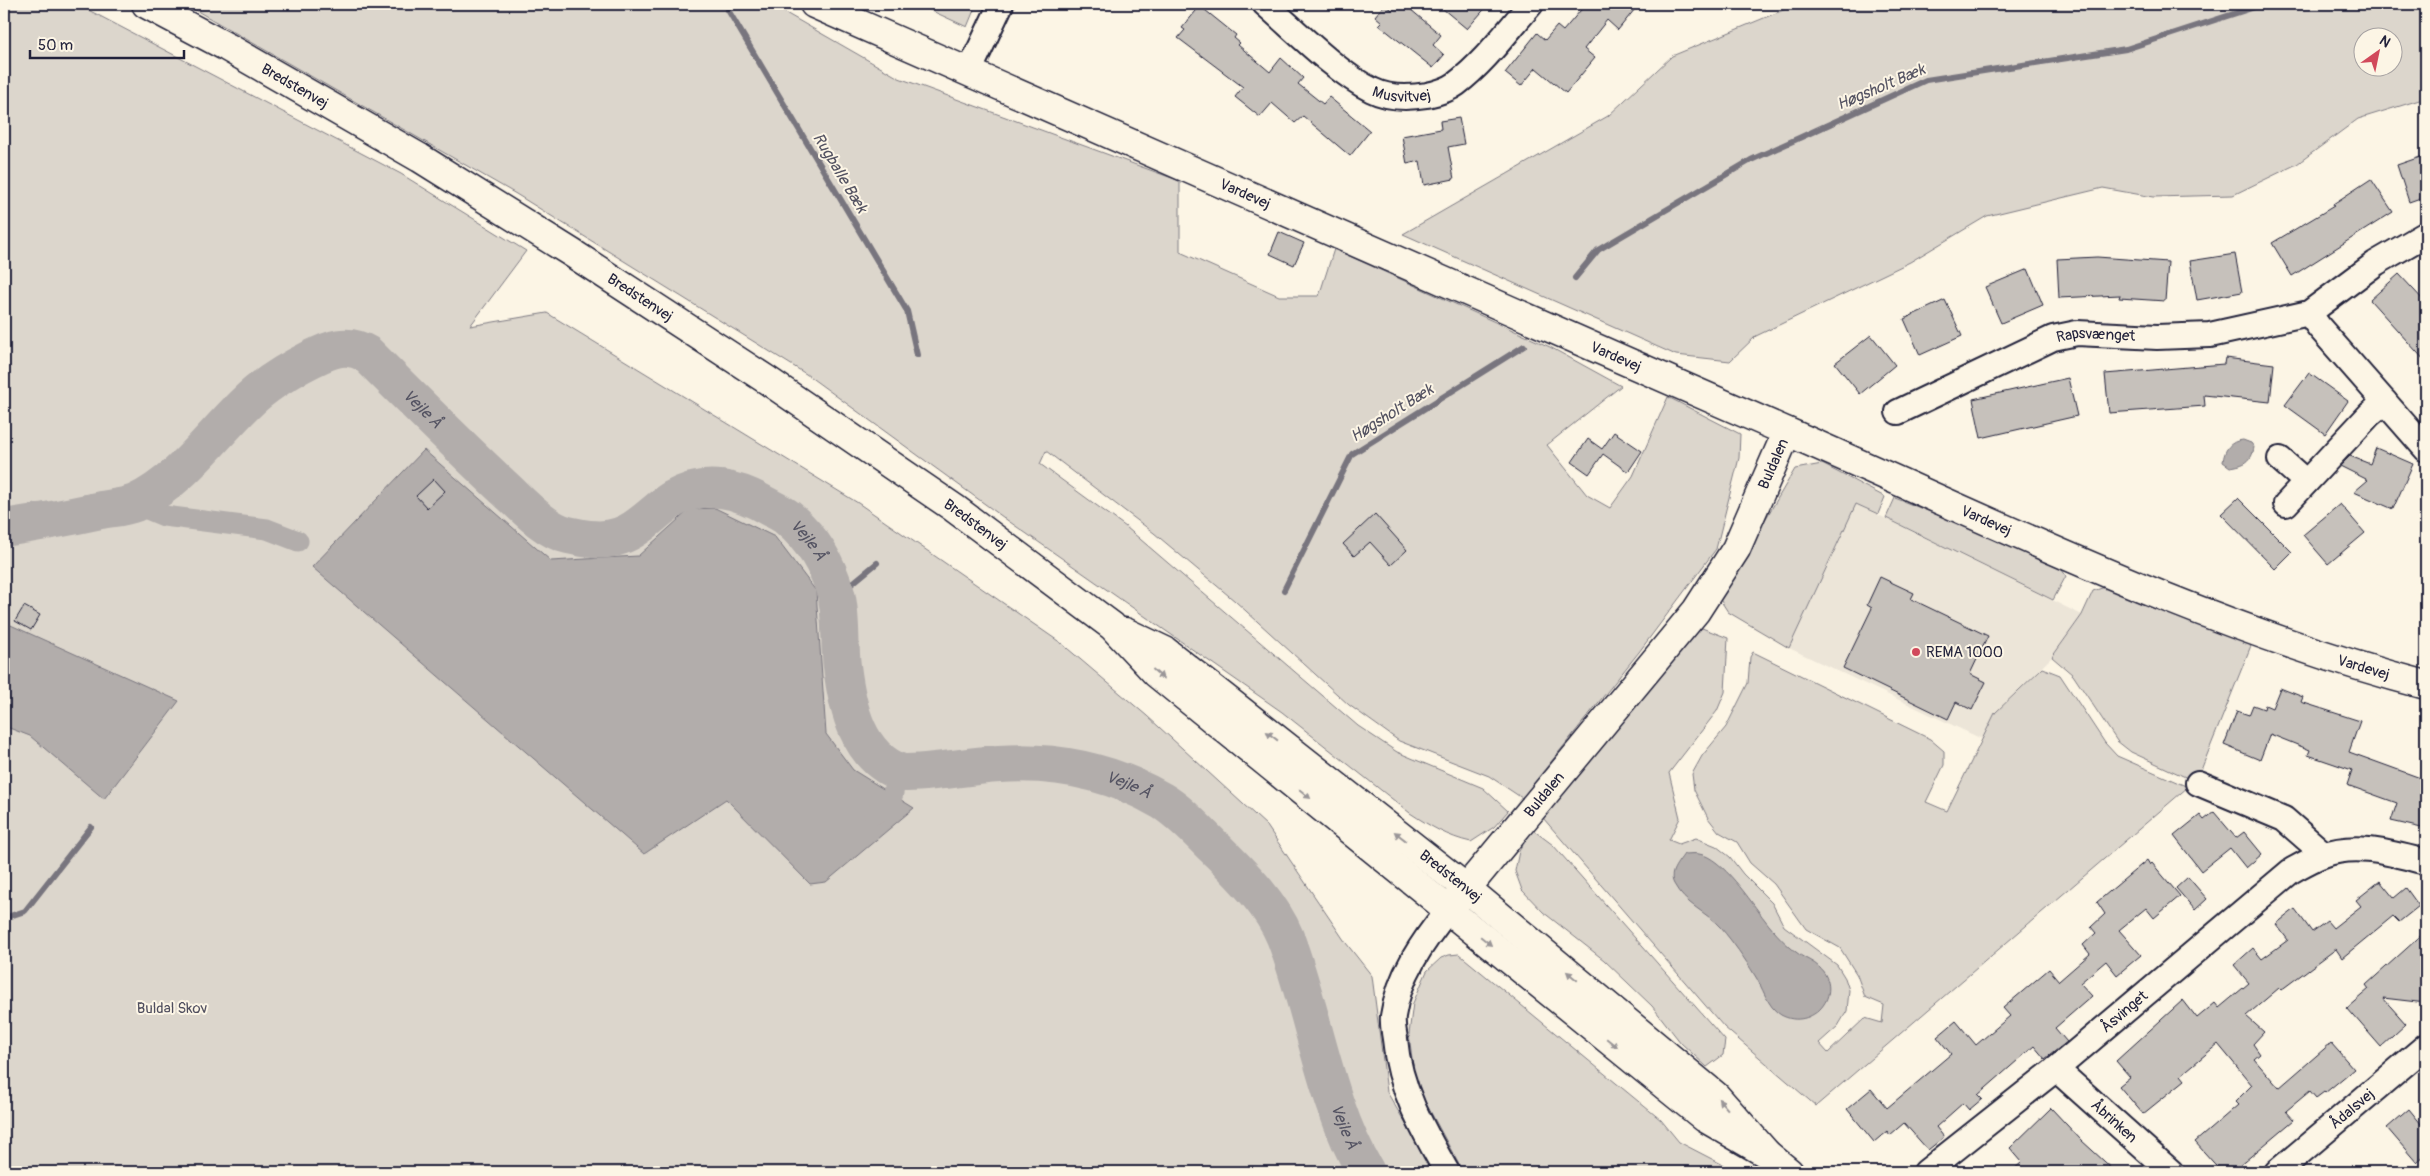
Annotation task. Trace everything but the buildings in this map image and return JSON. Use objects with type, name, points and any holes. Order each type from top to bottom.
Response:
[{"type":"main road","name":"Bredstenvej","points":[[146,4],[227,47],[420,158],[572,253],[767,380],[930,492],[1112,626],[1156,673],[1705,1118],[1767,1154],[1789,1172]]},
{"type":"main road","name":"Vardevej","points":[[814,4],[2185,605],[2369,670],[2426,685]]},
{"type":"main road","name":"Buldalen","points":[[1448,910],[1696,611],[1736,549],[1787,432]]},
{"type":"main road","name":"Bredstenvej","points":[[1112,626],[1166,651],[1466,888],[1716,1096],[1767,1154]]},
{"type":"street","points":[[969,72],[1001,4]]},
{"type":"street","name":"Musvitvej","points":[[1265,4],[1349,76],[1372,90],[1393,96],[1420,96],[1438,93],[1454,85],[1481,62],[1531,4]]},
{"type":"street","name":"Rapsvænget","points":[[1898,412],[2053,338],[2077,333],[2157,337],[2210,335],[2309,312],[2376,263],[2426,234]]},
{"type":"street","points":[[2309,312],[2319,327],[2426,449]]},
{"type":"street","points":[[2286,504],[2370,414],[2385,402]]},
{"type":"street","points":[[2280,459],[2306,482]]},
{"type":"street","points":[[2198,783],[2284,819],[2324,854]]},
{"type":"street","name":"Åsvinget","points":[[1926,1172],[2056,1069],[2291,870],[2324,854],[2352,850],[2374,849],[2426,862]]},
{"type":"street","name":"Buldalen","points":[[1447,1172],[1421,1128],[1406,1092],[1396,1059],[1393,1018],[1403,978],[1428,936],[1448,910]]},
{"type":"street","name":"Ådalsvej","points":[[2277,1172],[2426,1046]]},
{"type":"street","name":"Åbrinken","points":[[2056,1069],[2170,1172]]},
{"type":"shaded area","points":[[2243,440],[2251,443],[2254,447],[2253,452],[2243,464],[2230,467],[2223,462],[2226,450],[2231,444]]},
{"type":"shaded area","points":[[424,450],[551,561],[638,556],[690,509],[715,508],[775,537],[816,591],[826,734],[853,770],[914,808],[826,882],[810,884],[726,799],[644,854],[312,567]]},
{"type":"shaded area","points":[[1856,504],[2082,615],[2052,657],[1995,713],[1982,739],[1789,648]]},
{"type":"shaded area","points":[[4,622],[179,701],[104,799],[30,736],[4,726]]},
{"type":"shaded area","points":[[1684,854],[1699,854],[1717,863],[1735,881],[1781,939],[1800,955],[1819,967],[1826,977],[1829,988],[1827,998],[1822,1007],[1814,1014],[1804,1018],[1793,1019],[1781,1015],[1772,1007],[1757,979],[1725,933],[1715,922],[1690,903],[1674,884],[1672,880],[1673,872]]},
{"type":"green space","name":"Buldal Skov","points":[[4,4],[77,4],[401,174],[526,251],[470,326],[547,313],[858,503],[1061,643],[1147,716],[1267,826],[1346,943],[1372,976],[1387,1092],[1434,1172],[4,1172]]},
{"type":"green space","points":[[185,4],[770,4],[899,78],[1180,181],[1180,252],[1279,296],[1319,296],[1334,249],[1550,347],[1621,386],[1547,445],[1587,495],[1610,508],[1633,476],[1668,397],[1740,434],[1739,458],[1716,549],[1639,652],[1522,798],[1489,776],[1399,741],[1349,705],[1235,601],[1154,533],[1046,451],[1040,464],[1126,527],[1358,726],[1397,752],[1483,788],[1508,811],[1494,827],[1471,842],[1455,837],[1432,827],[1410,813],[1282,712],[1007,520],[806,374],[516,194]]},
{"type":"green space","points":[[917,4],[961,4],[974,10],[967,27]]},
{"type":"green space","points":[[1798,4],[2426,4],[2426,98],[2358,119],[2297,164],[2233,195],[2153,197],[2103,188],[1987,216],[1910,262],[1756,336],[1730,361],[1676,355],[1403,234],[1608,116],[1672,56]]},
{"type":"green space","points":[[1822,464],[1885,497],[1878,514],[1856,504],[1789,648],[1728,612],[1719,598],[1795,469]]},
{"type":"green space","points":[[1895,498],[2057,562],[2066,576],[2053,600],[1886,518]]},
{"type":"green space","points":[[2111,585],[2252,643],[2199,775],[2194,781],[2131,752],[2117,741],[2073,675],[2052,657],[2082,615],[2093,591]]},
{"type":"green space","points":[[1702,628],[1728,638],[1725,692],[1717,711],[1669,773],[1680,818],[1669,840],[1679,844],[1696,838],[1716,846],[1730,857],[1743,874],[1772,903],[1784,926],[1837,965],[1845,978],[1849,990],[1847,1011],[1838,1026],[1819,1043],[1828,1053],[1865,1018],[1882,1023],[1884,1005],[1865,997],[1857,975],[1840,948],[1806,929],[1774,884],[1750,863],[1737,842],[1719,832],[1708,818],[1694,790],[1692,774],[1702,756],[1726,727],[1748,683],[1750,657],[1753,652],[1930,739],[1944,751],[1944,765],[1926,802],[1947,811],[1995,713],[2042,668],[2060,675],[2105,743],[2117,756],[2188,787],[1816,1106],[1724,1027],[1543,818],[1690,636]]},
{"type":"green space","points":[[1533,830],[1553,845],[1725,1040],[1723,1055],[1707,1067],[1681,1043],[1652,1006],[1604,960],[1543,912],[1522,890],[1515,871],[1519,851]]},
{"type":"green space","points":[[1459,954],[1661,1120],[1679,1142],[1737,1172],[1463,1172],[1415,1083],[1409,1034],[1413,1003],[1427,971],[1441,958]]},
{"type":"waterway","name":"Høgsholt Bæk","points":[[1575,278],[1598,250],[1751,160],[1926,80],[2126,49],[2264,4]]},
{"type":"waterway","name":"Rugballe Bæk","points":[[728,10],[907,311],[917,355]]},
{"type":"waterway","name":"Høgsholt Bæk","points":[[1284,590],[1352,454],[1524,346]]},
{"type":"waterway","name":"Vejle Å","points":[[4,528],[135,503],[151,494],[180,471],[252,397],[293,368],[318,355],[339,348],[353,348],[367,354],[524,507],[541,521],[559,532],[594,539],[607,539],[620,536],[635,529],[666,503],[685,493],[710,488],[746,495],[789,519],[805,535],[824,562],[838,603],[842,666],[847,698],[857,729],[865,743],[875,756],[887,766],[902,773],[1021,763],[1063,766],[1104,775],[1143,791],[1176,811],[1245,879],[1272,912],[1285,937],[1330,1088],[1340,1117],[1366,1172]]},
{"type":"waterway","points":[[133,503],[164,516],[267,529],[298,541]]},
{"type":"waterway","name":"Rugballe Bæk","points":[[837,596],[877,563]]},
{"type":"waterway","points":[[874,814],[881,811],[890,802],[894,791],[893,771]]},
{"type":"waterway","points":[[4,918],[25,911],[91,827]]},
{"type":"place","name":"REMA 1000","points":[[1916,652]]}]
